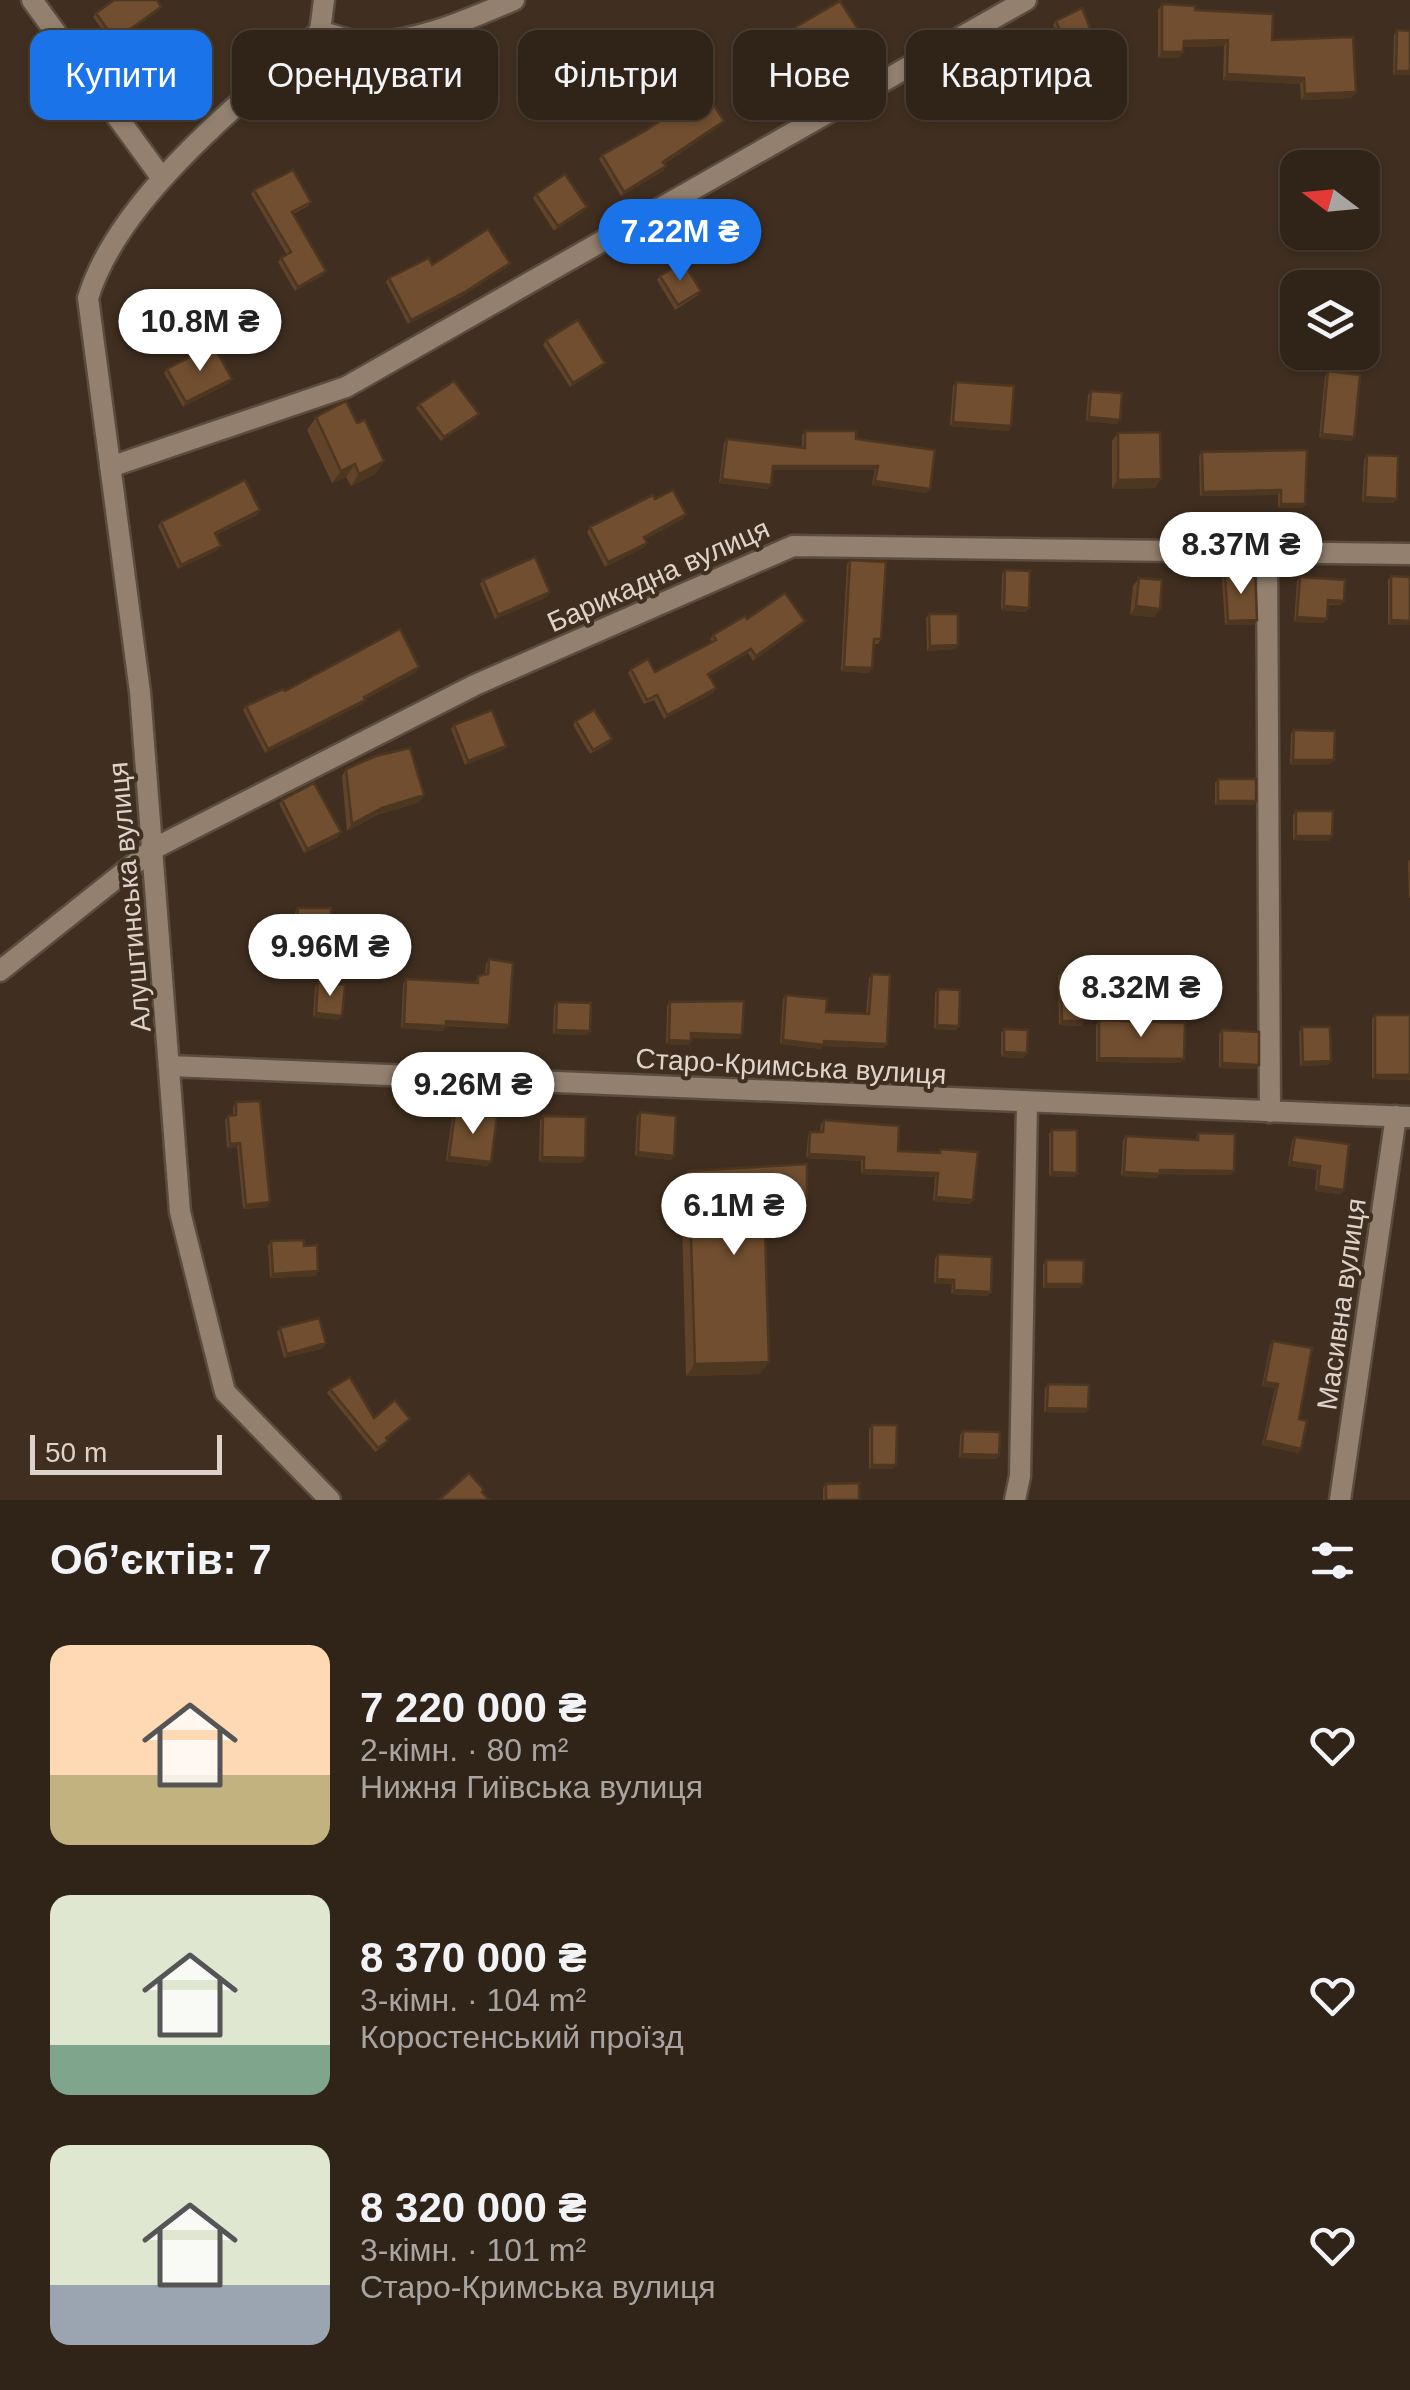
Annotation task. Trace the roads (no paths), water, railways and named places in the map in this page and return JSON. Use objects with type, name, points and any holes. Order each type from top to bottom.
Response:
[{"type":"street","points":[[32,0],[161,177]]},
{"type":"street","points":[[320,30],[324,0]]},
{"type":"street","points":[[431,30],[514,0]]},
{"type":"street","points":[[110,467],[346,388],[1026,0]]},
{"type":"street","name":"Алуштинська вулиця","points":[[232,112],[161,177],[94,276],[88,298],[140,692],[180,1212],[225,1392],[330,1500]]},
{"type":"street","name":"Барикадна вулиця","points":[[0,971],[153,849],[475,684],[793,546],[1410,554]]},
{"type":"street","points":[[1267,550],[1270,1112]]},
{"type":"street","name":"Старо-Кримська вулиця","points":[[170,1066],[1027,1104],[1403,1116]]},
{"type":"street","points":[[1015,1500],[1020,1476],[1027,1104]]},
{"type":"street","name":"Масивна вулиця","points":[[1340,1500],[1403,1116]]}]
